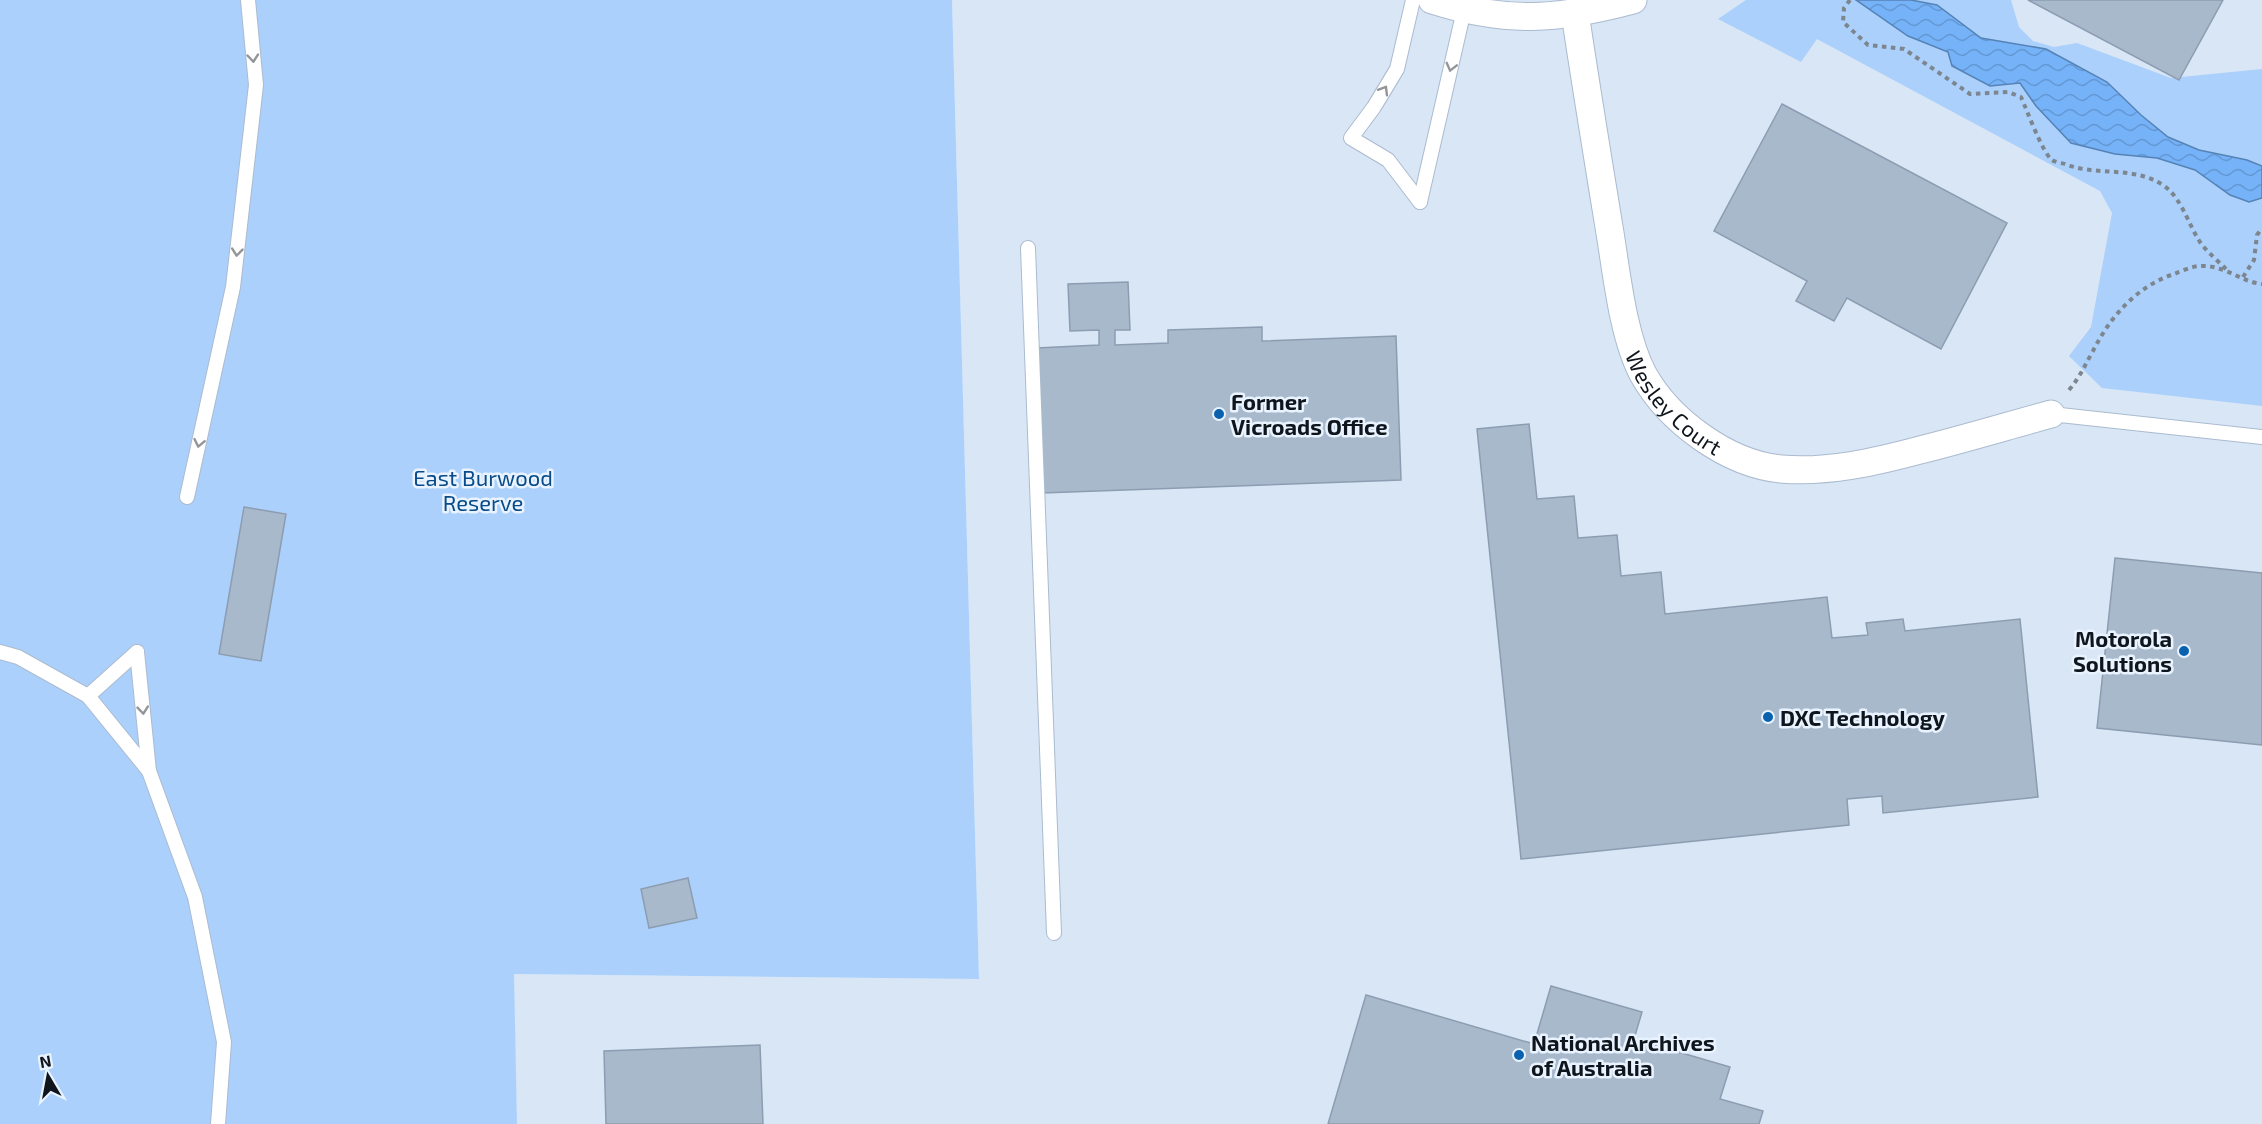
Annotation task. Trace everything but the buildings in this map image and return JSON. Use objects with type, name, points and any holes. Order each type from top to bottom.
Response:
[{"type":"street","points":[[1432,0],[1464,10],[1496,16],[1526,17],[1575,13],[1633,0]]},
{"type":"street","name":"Wesley Court","points":[[1575,13],[1615,261],[1635,356],[1644,376],[1659,396],[1692,430],[1729,454],[1779,469],[1806,469],[1840,467],[1880,460],[2051,414]]},
{"type":"lane","points":[[187,497],[233,287],[256,85],[248,0]]},
{"type":"lane","points":[[1413,0],[1396,69],[1374,107],[1351,138],[1388,160],[1420,201],[1464,10]]},
{"type":"lane","points":[[1028,248],[1054,933]]},
{"type":"lane","points":[[2051,414],[2262,437]]},
{"type":"lane","points":[[0,652],[18,657],[88,696],[148,771]]},
{"type":"lane","points":[[88,696],[137,652],[148,771],[195,897],[224,1042],[218,1124]]},
{"type":"path","points":[[1850,0],[1844,8],[1843,22],[1868,45],[1904,49],[1970,94],[2008,92],[2022,97],[2035,131],[2051,159],[2081,170],[2112,170],[2146,176],[2165,187],[2180,203],[2201,244],[2226,269]]},
{"type":"path","points":[[2243,277],[2254,260],[2257,235],[2262,228]]},
{"type":"path","points":[[2051,414],[2083,374],[2093,350],[2118,312],[2137,293],[2167,276],[2200,266],[2226,269],[2262,284]]},
{"type":"shaded area","points":[[952,0],[2262,0],[2262,1124],[517,1124],[513,974],[979,979]]},
{"type":"green space","name":"East Burwood Reserve","points":[[0,0],[952,0],[979,979],[514,974],[517,1124],[0,1124]]},
{"type":"green space","points":[[1746,0],[2011,0],[2019,27],[2033,41],[2054,47],[2077,43],[2171,78],[2262,69],[2262,406],[2102,388],[2069,356],[2091,327],[2112,213],[2100,191],[1817,39],[1801,62],[1718,19]]},
{"type":"water","points":[[1856,0],[1911,0],[1937,5],[1981,38],[2046,49],[2107,82],[2168,137],[2199,150],[2247,160],[2262,166],[2262,198],[2249,202],[2230,195],[2195,170],[2157,158],[2115,154],[2071,143],[2036,106],[2020,83],[1990,86],[1952,66],[1948,52],[1908,36]]},
{"type":"place","name":"Former Vicroads Office","points":[[1219,414]]},
{"type":"place","name":"Motorola Solutions","points":[[2184,651]]},
{"type":"place","name":"DXC Technology","points":[[1768,717]]},
{"type":"place","name":"National Archives of Australia","points":[[1519,1055]]}]
